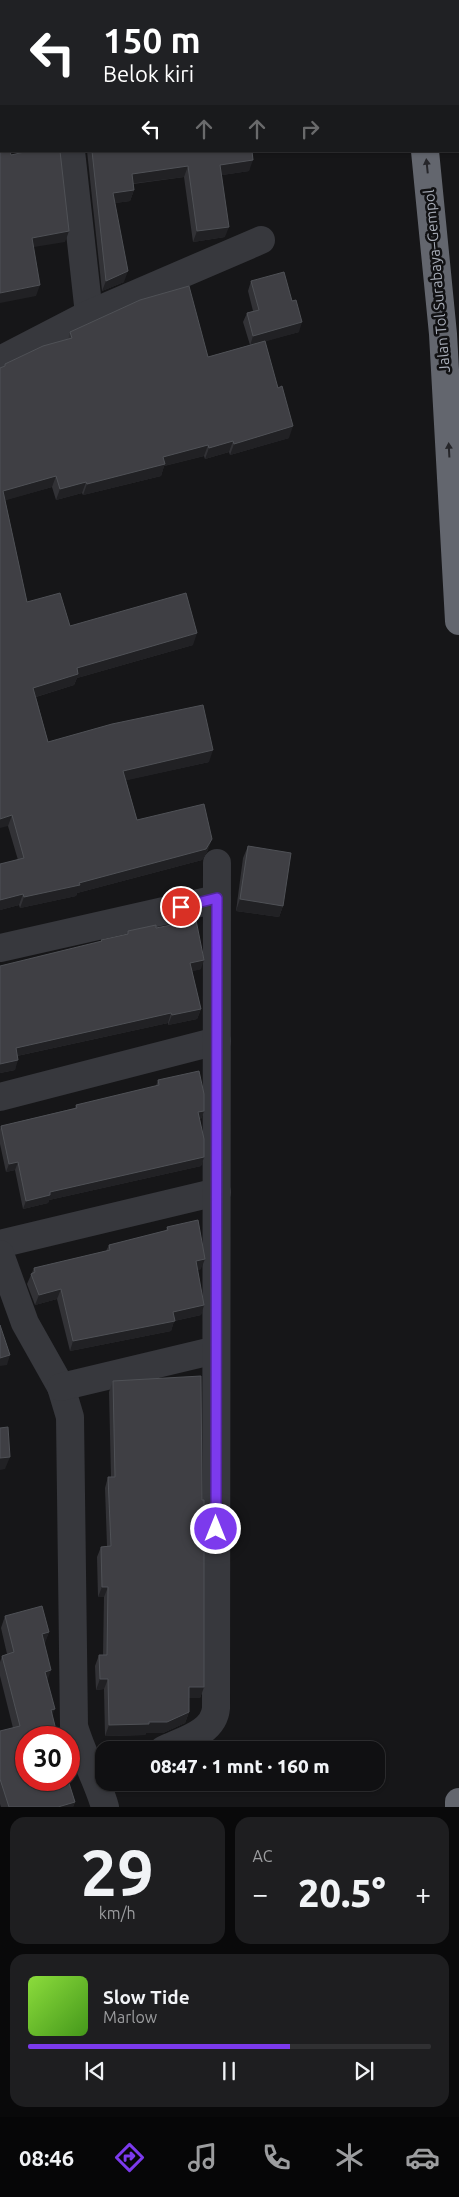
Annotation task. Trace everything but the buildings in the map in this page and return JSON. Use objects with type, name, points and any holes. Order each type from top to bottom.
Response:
[{"type":"highway","name":"Jalan Tol Surabaya–Gempol","points":[[425,152],[443,334],[459,621]]},
{"type":"highway","points":[[459,1802],[459,1807]]},
{"type":"street","points":[[71,152],[89,314]]},
{"type":"street","points":[[0,360],[89,314],[261,240]]},
{"type":"street","points":[[181,1741],[211,1725],[215,1716],[217,863]]},
{"type":"street","points":[[0,948],[217,898]]},
{"type":"street","points":[[0,1097],[217,1041]]},
{"type":"street","points":[[0,1244],[217,1192]]},
{"type":"street","points":[[0,1254],[25,1323],[62,1387],[70,1417],[74,1726],[79,1743],[95,1775]]},
{"type":"street","points":[[62,1387],[216,1350]]},
{"type":"route","points":[[181,907],[217,898],[216,1529]]}]
